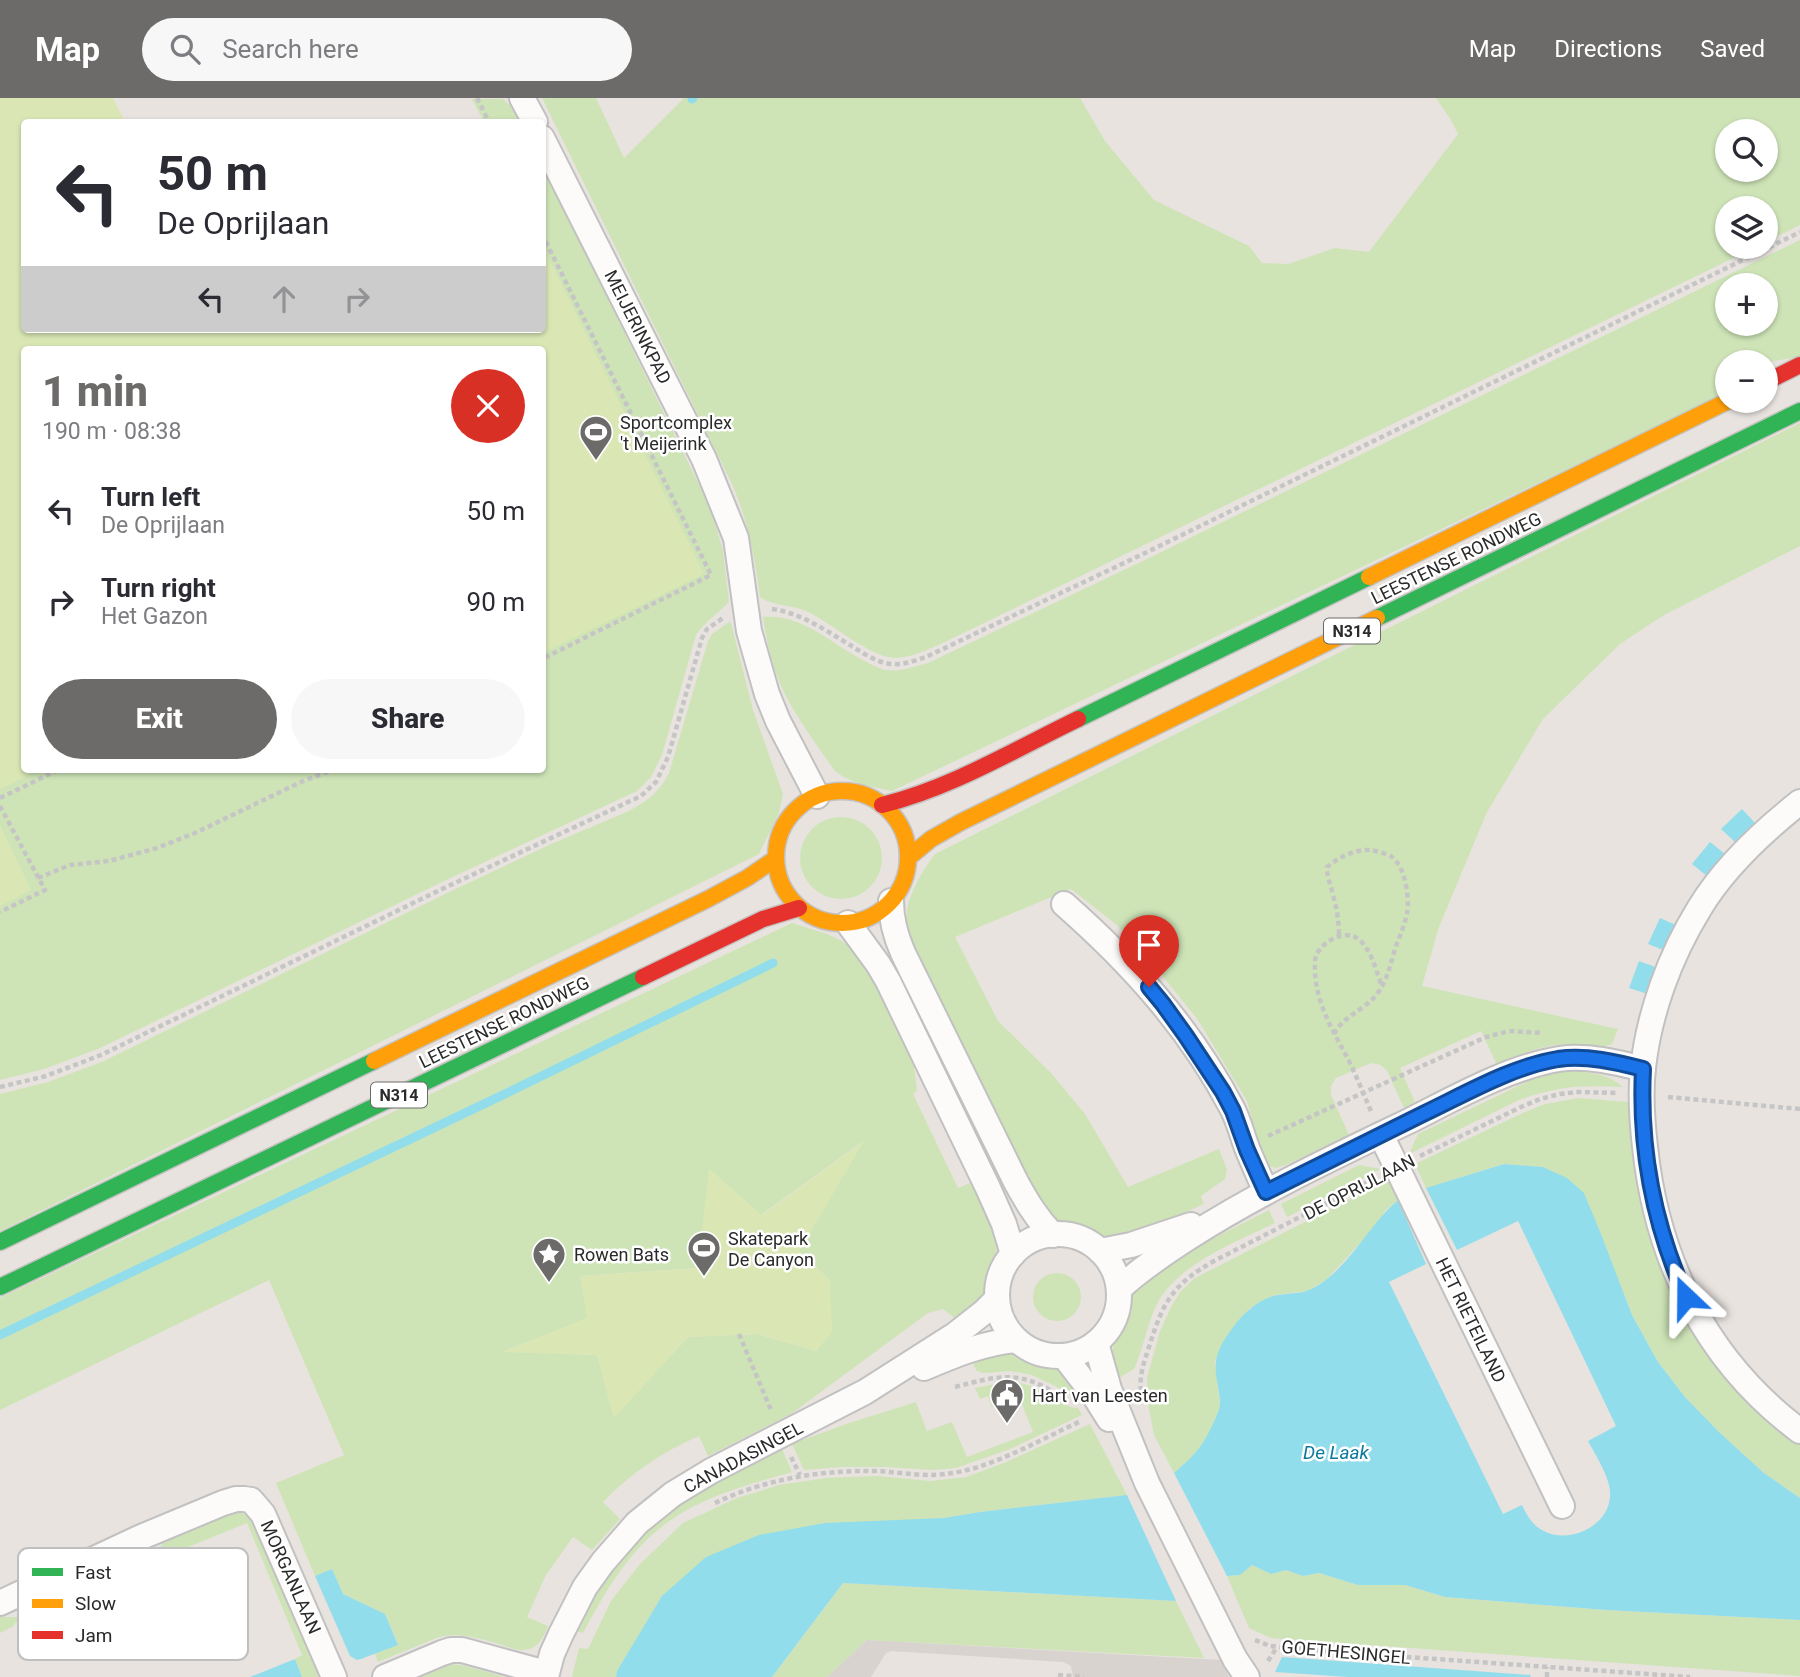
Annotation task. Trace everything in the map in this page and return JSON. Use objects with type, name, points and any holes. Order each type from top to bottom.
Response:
[{"type":"main road","points":[[1778,376],[1800,365]]},
{"type":"main road","name":"LEESTENSE RONDWEG","points":[[882,805],[941,786],[1715,407]]},
{"type":"main road","name":"LEESTENSE RONDWEG","points":[[908,858],[931,839],[961,822],[1800,411]]},
{"type":"main road","points":[[839,791],[862,794],[882,805],[895,819],[906,841],[908,858],[906,872],[891,901],[878,912],[848,923],[822,920],[799,908],[782,886],[775,859],[778,839],[786,821],[800,806],[817,796],[839,791]]},
{"type":"main road","name":"LEESTENSE RONDWEG","points":[[0,1242],[708,900],[775,859]]},
{"type":"main road","name":"LEESTENSE RONDWEG","points":[[0,1287],[763,919],[799,908]]},
{"type":"street","points":[[522,98],[533,119]]},
{"type":"street","name":"MEIJERINKPAD","points":[[546,146],[704,459],[736,538],[749,631],[766,694],[817,796]]},
{"type":"street","points":[[1800,802],[1760,836],[1726,871],[1698,910],[1662,988],[1651,1025],[1643,1069],[1642,1094],[1647,1171],[1655,1208],[1661,1234],[1686,1297],[1706,1331],[1734,1368],[1760,1398],[1800,1431]]},
{"type":"street","points":[[891,901],[891,919],[903,953],[1016,1182],[1035,1215],[1053,1235]]},
{"type":"street","points":[[1064,904],[1135,971],[1163,1004],[1212,1073],[1233,1111],[1266,1192]]},
{"type":"street","points":[[848,923],[888,981],[988,1188],[1004,1224],[1013,1254]]},
{"type":"street","name":"DE OPRIJLAAN","points":[[1119,1289],[1172,1248],[1228,1212],[1469,1092],[1534,1065],[1559,1059],[1577,1058],[1620,1063],[1643,1069]]},
{"type":"street","name":"HET RIETEILAND","points":[[1381,1135],[1562,1506]]},
{"type":"street","name":"DE OPRIJLAAN","points":[[1100,1251],[1131,1245],[1228,1212]]},
{"type":"street","points":[[1053,1235],[1071,1236],[1088,1242],[1100,1251],[1114,1271],[1119,1289],[1111,1326],[1096,1343],[1082,1351],[1064,1356],[1048,1356],[1032,1351],[1016,1340],[999,1313],[997,1299],[999,1279],[1013,1254],[1033,1240],[1053,1235]]},
{"type":"street","name":"CANADASINGEL","points":[[546,1675],[561,1634],[585,1587],[637,1523],[673,1494],[710,1471],[865,1392],[956,1334],[997,1299]]},
{"type":"street","name":"CANADASINGEL","points":[[865,1392],[963,1352],[1016,1340]]},
{"type":"street","points":[[1096,1343],[1110,1408],[1235,1659],[1247,1677]]},
{"type":"street","points":[[1064,1356],[1094,1395],[1110,1408]]},
{"type":"street","name":"MORGANLAAN","points":[[118,1548],[223,1503],[236,1499],[251,1500],[271,1529],[334,1677]]},
{"type":"street","name":"MORGANLAAN","points":[[0,1603],[18,1595]]},
{"type":"street","points":[[385,1677],[451,1650],[462,1650],[546,1675]]},
{"type":"path","points":[[477,98],[488,119]]},
{"type":"path","points":[[0,1087],[46,1076],[112,1050],[454,883],[640,796],[656,782],[668,757],[702,638],[707,629],[726,616],[762,608],[787,611],[884,663],[907,663],[926,657],[1800,232]]},
{"type":"path","points":[[546,242],[711,575],[546,657]]},
{"type":"path","points":[[0,798],[52,773]]},
{"type":"path","points":[[38,878],[70,865],[109,861],[157,848],[325,773]]},
{"type":"path","points":[[0,806],[45,890],[0,912]]},
{"type":"path","points":[[1334,1034],[1337,1028],[1367,1005],[1387,978],[1408,912],[1409,897],[1399,867],[1392,856],[1372,850],[1353,853],[1336,859],[1327,867],[1339,936]]},
{"type":"path","points":[[1381,1135],[1324,1012],[1317,986],[1315,959],[1322,946],[1339,936],[1351,935],[1362,941],[1382,986]]},
{"type":"path","name":"DE OPRIJLAAN","points":[[1110,1408],[1142,1397],[1141,1375],[1154,1330],[1173,1292],[1192,1273],[1397,1167],[1540,1100],[1578,1092],[1642,1094],[1800,1109]]},
{"type":"path","points":[[740,1335],[800,1475]]},
{"type":"path","points":[[712,1504],[749,1489],[800,1475],[875,1471],[925,1475],[964,1471],[1002,1458],[1110,1408]]},
{"type":"path","name":"GOETHESINGEL","points":[[1251,1639],[1270,1646],[1322,1651],[1690,1677]]},
{"type":"path","points":[[1547,1677],[1548,1667]]},
{"type":"path","points":[[1058,1675],[1084,1677]]},
{"type":"green space","name":"Sportcomplex 't Meijerink","points":[[0,98],[113,98],[124,119],[21,119],[21,333],[546,333],[546,253],[704,574],[546,652],[546,346],[21,346],[21,773],[33,773],[0,789]]},
{"type":"green space","points":[[542,98],[596,98],[624,158],[684,98],[1080,98],[1105,141],[1154,200],[1249,246],[1262,263],[1288,264],[1335,248],[1369,252],[1458,134],[1436,98],[1800,98],[1800,225],[1778,236],[1778,196],[1715,196],[1715,259],[1731,259],[922,652],[896,658],[874,652],[806,611],[760,597],[743,513],[733,486]]},
{"type":"green space","points":[[0,99],[21,119],[21,333],[546,333],[546,173],[711,509],[723,551],[729,602],[696,635],[662,755],[651,777],[637,791],[98,1049],[44,1069],[0,1080]]},
{"type":"green space","points":[[472,99],[503,99],[519,119],[482,119]]},
{"type":"green space","points":[[1800,240],[1800,357],[1778,360],[1778,350],[1715,350],[1715,399],[892,791],[854,781],[834,770],[788,700],[770,654],[763,617],[790,619],[802,624],[885,670],[912,668],[928,663],[1715,282],[1715,336],[1778,336],[1778,273],[1732,273],[1761,259],[1778,259],[1778,251]]},
{"type":"green space","points":[[1800,423],[1800,546],[1664,615],[1620,644],[1543,719],[1487,812],[1439,927],[1422,986],[1618,1029],[1612,1044],[1549,1046],[1497,1065],[1481,1031],[1400,1068],[1415,1102],[1404,1108],[1387,1071],[1381,1065],[1371,1063],[1336,1078],[1331,1086],[1331,1095],[1349,1135],[1276,1168],[1270,1166],[1262,1156],[1247,1101],[1198,1020],[1118,926],[1071,889],[955,937],[998,1021],[1051,1073],[1085,1114],[1128,1187],[1219,1149],[1227,1170],[1225,1179],[1201,1196],[1204,1204],[1127,1238],[1102,1240],[1064,1227],[1054,1220],[1042,1208],[907,930],[910,900],[918,880],[935,854]]},
{"type":"green space","points":[[729,622],[753,710],[783,794],[779,813],[759,854],[0,1231],[0,1094],[48,1082],[104,1061],[445,894],[644,802],[662,785],[669,773],[708,641],[712,634]]},
{"type":"green space","points":[[841,817],[857,820],[870,829],[879,842],[882,858],[879,874],[870,887],[857,896],[841,899],[825,896],[812,887],[803,874],[800,858],[803,842],[812,829],[825,820]]},
{"type":"green space","points":[[0,825],[31,890],[0,906]]},
{"type":"green space","points":[[792,923],[842,941],[864,960],[912,1050],[917,1091],[913,1094],[958,1188],[975,1181],[998,1235],[994,1271],[980,1301],[957,1320],[943,1309],[928,1313],[791,1414],[708,1456],[699,1436],[660,1456],[625,1482],[603,1502],[620,1519],[592,1550],[573,1537],[546,1575],[527,1617],[548,1626],[541,1641],[534,1647],[518,1650],[479,1639],[449,1636],[439,1637],[378,1662],[375,1654],[398,1644],[385,1614],[343,1594],[332,1569],[315,1576],[276,1483],[344,1455],[269,1280],[0,1410],[0,1298]],"holes":[[[862,1142],[798,1251],[830,1281],[817,1351],[757,1334],[688,1337],[614,1417],[597,1355],[504,1351],[588,1318],[580,1276],[698,1268],[710,1170],[761,1215]]]},
{"type":"green space","points":[[909,980],[1010,1187],[1000,1192],[898,985]]},
{"type":"green space","points":[[1577,1071],[1607,1077],[1623,1087],[1570,1088],[1533,1095],[1409,1154],[1418,1134],[1539,1076],[1550,1072]]},
{"type":"green space","points":[[1578,1098],[1628,1102],[1638,1193],[1647,1230],[1675,1302],[1717,1366],[1742,1395],[1770,1422],[1800,1445],[1800,1498],[1764,1473],[1720,1433],[1685,1397],[1658,1362],[1632,1315],[1584,1194],[1567,1179],[1543,1167],[1504,1164],[1426,1188],[1415,1164],[1525,1112],[1545,1104]]},
{"type":"green space","name":"Skatepark De Canyon","points":[[864,1141],[799,1251],[830,1280],[832,1332],[816,1351],[757,1334],[688,1337],[614,1418],[597,1355],[502,1352],[587,1318],[580,1276],[698,1268],[709,1169],[762,1215]]},
{"type":"green space","points":[[1359,1165],[1381,1169],[1287,1217],[1281,1204]]},
{"type":"green space","points":[[1389,1179],[1398,1200],[1386,1210],[1372,1230],[1327,1279],[1308,1291],[1275,1295],[1249,1309],[1224,1342],[1215,1361],[1220,1407],[1206,1440],[1174,1473],[1154,1435],[1148,1404],[1147,1378],[1160,1331],[1181,1291],[1195,1278]]},
{"type":"green space","points":[[1269,1210],[1275,1223],[1210,1255],[1168,1288],[1154,1310],[1134,1369],[1119,1378],[1112,1352],[1117,1327],[1133,1294],[1145,1280],[1179,1256]]},
{"type":"green space","points":[[1057,1273],[1066,1274],[1074,1280],[1080,1288],[1080,1306],[1074,1314],[1066,1320],[1057,1321],[1048,1320],[1040,1314],[1034,1306],[1033,1297],[1034,1288],[1040,1280],[1048,1274]]},
{"type":"green space","points":[[1016,1352],[1055,1368],[1070,1379],[1079,1395],[1068,1395],[1032,1375],[1010,1371],[983,1373],[977,1371],[970,1359],[985,1354]]},
{"type":"green space","points":[[1000,1383],[1028,1385],[1065,1405],[1078,1408],[1082,1415],[1010,1449],[956,1468],[931,1470],[841,1467],[804,1470],[792,1444],[916,1402],[927,1431],[952,1422],[967,1457],[1033,1432],[1019,1397],[992,1407],[988,1396],[980,1399],[975,1388]]},
{"type":"green space","points":[[1090,1424],[1127,1495],[913,1520],[617,1671],[616,1677],[572,1677],[579,1648],[588,1649],[611,1601],[640,1564],[683,1523],[737,1498],[779,1485],[826,1478],[877,1476],[930,1481],[966,1477]]},
{"type":"green space","points":[[782,1449],[792,1472],[712,1498],[668,1522],[641,1545],[630,1559],[609,1587],[583,1633],[576,1631],[610,1571],[652,1524],[695,1493]]},
{"type":"green space","points":[[232,1511],[250,1517],[255,1522],[318,1671],[318,1677],[302,1677],[295,1659],[302,1655],[247,1523],[186,1548],[160,1548],[164,1540]]},
{"type":"green space","points":[[1252,1565],[1271,1574],[1286,1570],[1303,1576],[1319,1573],[1358,1585],[1405,1585],[1445,1597],[1606,1610],[1800,1620],[1800,1676],[1271,1638],[1249,1628],[1227,1576],[1240,1575]]},
{"type":"green space","points":[[843,1583],[1176,1601],[1204,1658],[867,1640],[827,1677],[772,1677]]},
{"type":"green space","points":[[18,1616],[18,1622],[14,1626],[0,1633],[0,1617]]},
{"type":"green space","points":[[451,1664],[466,1666],[505,1677],[421,1677]]},
{"type":"shaded area","points":[[867,1640],[1221,1660],[1229,1677],[1073,1677],[1071,1666],[1063,1662],[891,1651],[886,1653],[871,1677],[827,1677]]},
{"type":"water","points":[[1742,809],[1755,823],[1735,842],[1721,829]]},
{"type":"water","points":[[1710,842],[1725,854],[1707,876],[1692,864]]},
{"type":"water","points":[[1660,918],[1678,926],[1666,951],[1648,944]]},
{"type":"water","points":[[1639,961],[1658,968],[1648,994],[1629,988]]},
{"type":"water","name":"De Laak","points":[[1504,1164],[1543,1167],[1567,1178],[1584,1193],[1632,1315],[1658,1362],[1685,1397],[1720,1433],[1764,1473],[1800,1498],[1800,1620],[1606,1610],[1445,1597],[1405,1585],[1358,1585],[1319,1573],[1303,1576],[1286,1570],[1271,1574],[1252,1565],[1240,1575],[1227,1576],[1174,1473],[1203,1443],[1219,1410],[1216,1359],[1223,1342],[1246,1312],[1261,1301],[1282,1294],[1309,1290],[1322,1283],[1346,1261],[1398,1200],[1426,1264],[1389,1282],[1503,1514],[1522,1505],[1538,1528],[1564,1535],[1587,1529],[1604,1514],[1609,1503],[1609,1485],[1588,1441],[1616,1426],[1518,1221],[1457,1250],[1426,1188]]},
{"type":"water","points":[[1127,1495],[1176,1601],[843,1583],[772,1677],[616,1677],[662,1596],[706,1557],[759,1535],[825,1523],[944,1518]]},
{"type":"water","points":[[332,1569],[343,1594],[385,1614],[398,1645],[357,1660],[350,1656],[315,1576]]},
{"type":"water","points":[[1282,1657],[1531,1675],[1348,1677],[1275,1672]]},
{"type":"water","points":[[295,1659],[302,1677],[250,1677]]},
{"type":"waterway","points":[[0,1335],[773,963]]},
{"type":"traffic: fast","points":[[1377,618],[1800,411]]},
{"type":"traffic: fast","points":[[1078,719],[1369,577]]},
{"type":"traffic: fast","points":[[0,1287],[643,977]]},
{"type":"traffic: fast","points":[[0,1242],[374,1061]]},
{"type":"traffic: slow","points":[[1369,577],[1715,407]]},
{"type":"traffic: slow","points":[[908,858],[931,839],[961,822],[1377,618]]},
{"type":"traffic: slow","points":[[842,791],[867,796],[888,811],[903,832],[908,857],[903,882],[888,903],[867,918],[842,923],[817,918],[796,903],[781,882],[776,857],[781,832],[796,811],[817,796],[842,791]]},
{"type":"traffic: slow","points":[[374,1061],[708,899],[775,859]]},
{"type":"traffic: jam","points":[[1778,376],[1800,365]]},
{"type":"traffic: jam","points":[[882,805],[933,789],[1078,719]]},
{"type":"traffic: jam","points":[[643,977],[763,919],[799,908]]},
{"type":"place","name":"Sportcomplex 't Meijerink","points":[[596,462]]},
{"type":"place","name":"Skatepark De Canyon","points":[[704,1278]]},
{"type":"place","name":"Rowen Bats","points":[[549,1284]]},
{"type":"place","name":"Hart van Leesten","points":[[1007,1425]]},
{"type":"route","points":[[1149,987],[1223,1092],[1266,1192],[1469,1092],[1534,1065],[1577,1058],[1620,1063],[1643,1069],[1643,1135],[1647,1171],[1661,1234],[1686,1297]]}]
